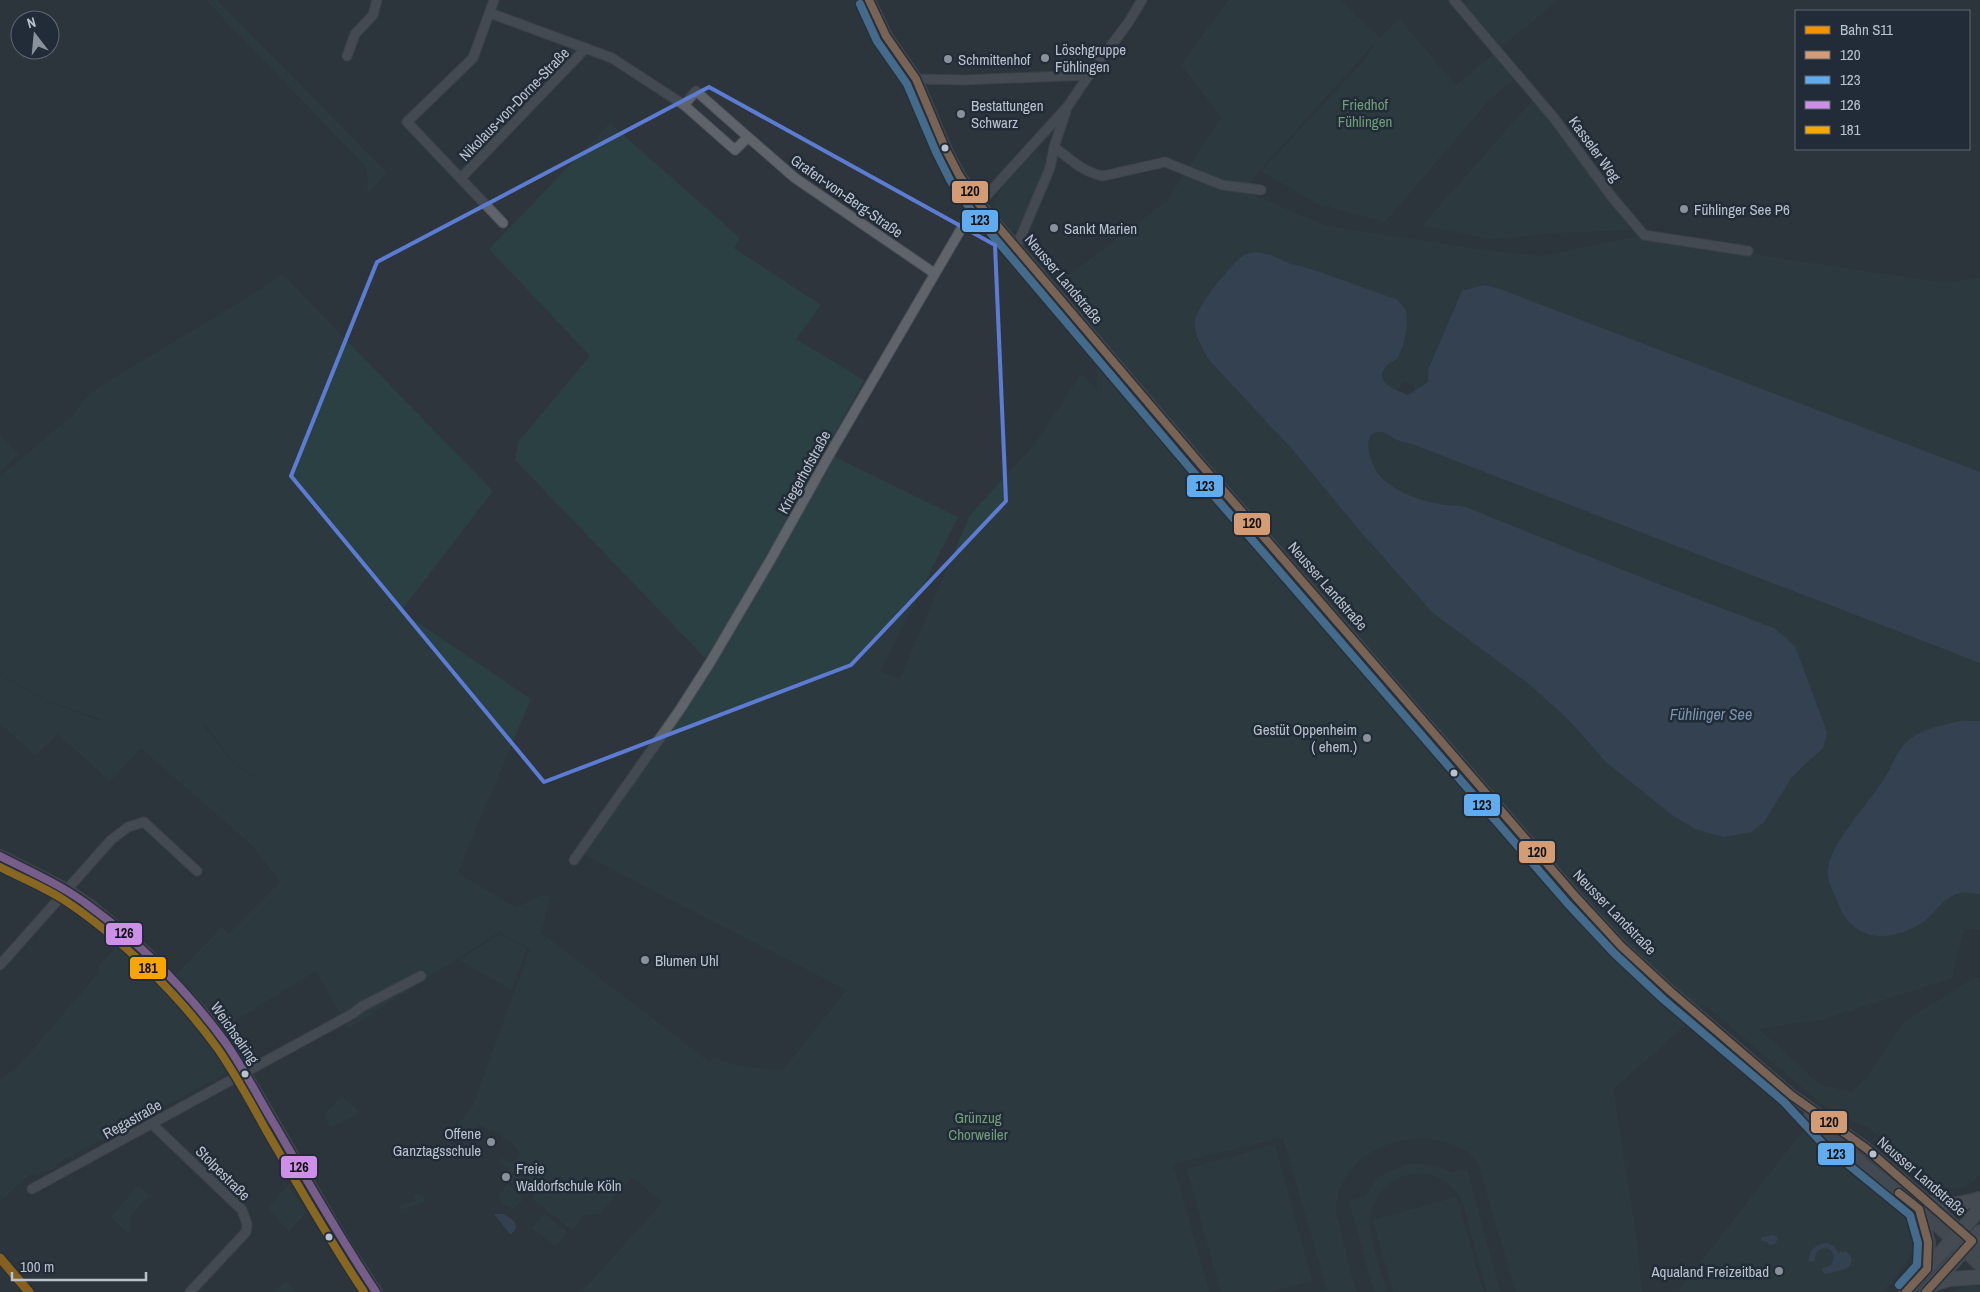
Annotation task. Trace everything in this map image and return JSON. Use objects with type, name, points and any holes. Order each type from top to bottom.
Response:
[{"type":"main road","name":"Neusser Landstraße","points":[[869,0],[886,36],[916,79],[945,148],[959,174],[979,204],[1171,430],[1576,897],[1621,946],[1663,985],[1791,1095],[1867,1149],[1924,1206],[1968,1240],[1980,1265]]},
{"type":"main road","name":"Weichselring","points":[[0,856],[68,890],[116,926],[163,969],[203,1014],[226,1044],[245,1074],[346,1247],[376,1292]]},
{"type":"main road","points":[[1927,1269],[1928,1242],[1924,1206],[1958,1204],[1980,1198]]},
{"type":"main road","points":[[1929,1288],[1968,1240],[1980,1209]]},
{"type":"main road","points":[[1906,1292],[1927,1269],[1968,1240]]},
{"type":"main road","points":[[1929,1288],[1949,1280],[1980,1277]]},
{"type":"street","points":[[347,56],[355,34],[372,14],[377,0]]},
{"type":"street","points":[[494,0],[490,13],[586,48],[625,66],[684,104],[735,150],[748,136]]},
{"type":"street","name":"Kriegerhofstraße","points":[[574,860],[712,661],[934,273],[979,204],[1068,106],[1128,23],[1142,0]]},
{"type":"street","name":"Kasseler Weg","points":[[1454,0],[1548,110],[1612,197],[1644,235],[1748,251]]},
{"type":"street","name":"Nikolaus-von-Dorne-Straße","points":[[490,13],[473,58],[407,122],[502,223]]},
{"type":"street","name":"Nikolaus-von-Dorne-Straße","points":[[461,178],[586,48]]},
{"type":"street","points":[[916,79],[963,80],[1089,75]]},
{"type":"street","name":"Grafen-von-Berg-Straße","points":[[684,104],[696,91],[795,178],[934,273]]},
{"type":"street","name":"Kriegerhofstraße","points":[[1016,248],[1050,168],[1054,147],[1068,106]]},
{"type":"street","points":[[1054,147],[1085,171],[1092,174],[1103,176],[1165,162],[1222,185],[1261,190]]},
{"type":"street","points":[[0,965],[111,840],[128,827],[144,822],[198,871]]},
{"type":"street","name":"Regastraße","points":[[32,1189],[245,1074],[363,1006],[421,976]]},
{"type":"street","name":"Stolpestraße","points":[[152,1124],[242,1210],[247,1224],[246,1232],[190,1292]]},
{"type":"highlighted area","points":[[709,87],[995,245],[1006,501],[851,665],[544,782],[291,476],[377,262]]},
{"type":"green space","points":[[206,0],[217,0],[387,173],[367,194],[368,178],[365,166]]},
{"type":"green space","points":[[1229,0],[1339,0],[1380,38],[1399,19],[1456,86],[1494,53],[1515,78],[1488,101],[1385,222],[1319,204],[1261,171],[1365,60],[1377,40],[1242,190],[1326,226],[1490,251],[1543,256],[1634,237],[1946,283],[1980,278],[1980,472],[1500,289],[1485,285],[1455,304],[1428,370],[1428,382],[1415,391],[1413,385],[1404,382],[1397,390],[1389,386],[1384,380],[1383,374],[1386,365],[1364,287],[1288,263],[1271,255],[1255,252],[1245,254],[1232,266],[1202,305],[1195,322],[1200,347],[1210,361],[1292,449],[1360,531],[1433,613],[1530,685],[1568,719],[1606,762],[1672,815],[1695,829],[1764,821],[1792,777],[1815,757],[1827,732],[1795,646],[1774,628],[1466,507],[1425,501],[1404,493],[1385,481],[1373,465],[1368,444],[1371,435],[1375,432],[1385,433],[1397,440],[1412,444],[1980,663],[1980,721],[1942,724],[1912,738],[1896,756],[1884,780],[1841,836],[1839,907],[1852,926],[1870,935],[1923,922],[1940,903],[1961,893],[1980,894],[1980,930],[1964,929],[1952,978],[1823,1019],[1759,1029],[1820,1085],[1852,1092],[1866,1079],[1903,1023],[1974,978],[1980,978],[1980,1175],[1967,1186],[1953,1189],[1941,1188],[1868,1127],[1840,1116],[1818,1101],[1707,1006],[1613,1089],[1635,1229],[1642,1292],[1516,1292],[1476,1159],[1467,1151],[1451,1144],[1433,1139],[1414,1139],[1378,1148],[1362,1158],[1350,1171],[1340,1187],[1336,1209],[1356,1292],[1318,1292],[1327,1289],[1283,1137],[1173,1164],[1209,1292],[582,1292],[663,1202],[632,1177],[599,1214],[584,1215],[572,1230],[534,1200],[531,1191],[523,1192],[509,1181],[514,1175],[499,1160],[501,1158],[512,1163],[521,1153],[511,1142],[492,1128],[490,1131],[478,1124],[471,1136],[462,1136],[454,1130],[473,1106],[530,949],[499,932],[349,1028],[316,971],[227,1025],[219,1027],[176,975],[222,927],[229,934],[280,882],[254,847],[141,748],[110,781],[58,734],[35,755],[0,723],[0,675],[46,701],[100,721],[103,719],[46,700],[0,674],[0,477],[72,416],[85,399],[102,385],[270,284],[282,274],[493,491],[401,611],[531,699],[457,873],[516,908],[542,895],[550,896],[541,933],[709,1062],[714,1058],[749,1067],[784,1069],[847,990],[581,853],[680,712],[831,455],[958,517],[880,671],[900,679],[970,515],[1035,444],[1081,374],[1097,390],[1097,337],[1051,289],[1167,201],[1222,117],[1181,65]],"holes":[[[204,723],[236,765],[319,814],[236,766],[203,725]]]},
{"type":"green space","points":[[1472,0],[1558,0],[1502,46],[1466,5]]},
{"type":"green space","points":[[1534,99],[1631,230],[1552,233],[1494,239],[1422,226]]},
{"type":"green space","points":[[610,123],[740,238],[734,248],[821,305],[796,339],[864,380],[768,556],[715,647],[705,658],[515,460],[518,442],[590,356],[489,249]]},
{"type":"green space","points":[[1036,151],[1045,160],[1045,171],[1019,231],[1013,232],[994,209],[994,204],[1002,189],[1001,187]]},
{"type":"green space","points":[[0,435],[19,454],[0,471]]},
{"type":"green space","points":[[500,934],[527,949],[511,989],[459,960]]},
{"type":"green space","points":[[119,944],[178,1004],[232,1070],[57,1163],[56,1168],[29,1175],[0,1201],[0,1080],[18,1067],[99,973],[99,966]]},
{"type":"green space","points":[[342,1096],[360,1113],[331,1127],[324,1115]]},
{"type":"green space","points":[[1808,1124],[1915,1227],[1915,1244],[1912,1253],[1900,1271],[1882,1292],[1678,1292]]},
{"type":"green space","points":[[1275,1145],[1312,1281],[1270,1292],[1221,1292],[1187,1169]]},
{"type":"green space","points":[[1412,1163],[1437,1166],[1452,1173],[1467,1169],[1500,1292],[1487,1292],[1464,1207],[1456,1191],[1444,1180],[1429,1175],[1414,1174],[1399,1178],[1385,1187],[1375,1200],[1370,1217],[1371,1234],[1387,1292],[1374,1292],[1349,1201],[1365,1197],[1376,1180],[1387,1172]]},
{"type":"green space","points":[[507,1184],[523,1200],[513,1209],[504,1204],[499,1197]]},
{"type":"green space","points":[[288,1185],[306,1212],[289,1231],[268,1208]]},
{"type":"green space","points":[[138,1186],[149,1195],[130,1216],[131,1230],[128,1233],[111,1217]]},
{"type":"green space","points":[[413,1195],[422,1195],[426,1201],[401,1210],[400,1206],[415,1201]]},
{"type":"green space","points":[[1457,1197],[1483,1292],[1393,1292],[1373,1220]]},
{"type":"green space","points":[[544,1214],[567,1232],[555,1246],[532,1228]]},
{"type":"green space","points":[[285,1281],[297,1292],[275,1292]]},
{"type":"green space","points":[[1972,1285],[1980,1287],[1980,1292],[1953,1292],[1960,1288]]},
{"type":"water","name":"Fühlinger See","points":[[1255,252],[1271,255],[1288,263],[1317,271],[1398,300],[1406,310],[1405,340],[1398,357],[1386,366],[1382,377],[1388,385],[1408,395],[1428,382],[1428,370],[1462,291],[1485,285],[1500,289],[1980,472],[1980,663],[1412,444],[1397,440],[1385,433],[1375,432],[1371,435],[1368,444],[1373,465],[1385,481],[1404,493],[1425,501],[1466,507],[1774,628],[1795,646],[1827,732],[1823,748],[1792,777],[1764,822],[1751,832],[1724,837],[1695,829],[1672,815],[1606,762],[1568,719],[1530,685],[1433,613],[1360,531],[1292,449],[1210,361],[1197,336],[1195,321],[1197,314],[1215,286],[1231,267],[1244,255]]},
{"type":"water","points":[[1962,721],[1980,721],[1980,894],[1963,893],[1954,895],[1923,922],[1904,932],[1874,936],[1863,932],[1853,926],[1846,918],[1830,885],[1828,878],[1829,863],[1834,851],[1849,826],[1883,781],[1897,754],[1905,744],[1915,736],[1928,730],[1941,725]]},
{"type":"water","points":[[494,1214],[504,1214],[514,1221],[515,1230],[510,1234]]},
{"type":"water","points":[[1773,1235],[1778,1238],[1775,1244],[1769,1245],[1767,1242],[1761,1241],[1762,1237]]},
{"type":"water","points":[[1827,1243],[1834,1246],[1839,1254],[1840,1251],[1844,1253],[1845,1251],[1850,1255],[1852,1261],[1849,1267],[1824,1274],[1822,1269],[1831,1265],[1834,1255],[1826,1248],[1818,1250],[1814,1262],[1809,1261],[1810,1254],[1814,1248]]},
{"type":"rail line","name":"S11","points":[[0,1258],[29,1292]]},
{"type":"transit line","name":"120","points":[[869,0],[886,36],[916,79],[945,148],[959,175],[979,204],[1197,460],[1576,897],[1621,946],[1670,991],[1791,1095],[1867,1149],[1972,1241],[1926,1292]]},
{"type":"transit line","name":"123","points":[[860,4],[877,41],[907,84],[950,180],[971,210],[1189,467],[1568,904],[1614,953],[1663,999],[1784,1102],[1823,1144],[1910,1215],[1918,1243],[1917,1265],[1899,1285]]},
{"type":"transit line","name":"126","points":[[0,856],[59,886],[111,922],[146,953],[196,1005],[239,1063],[324,1210],[376,1292]]},
{"type":"transit line","name":"181","points":[[0,867],[56,895],[85,915],[127,949],[186,1008],[231,1069],[314,1212],[364,1292]]},
{"type":"transit line","name":"120","points":[[1899,1193],[1919,1209],[1928,1242],[1927,1269],[1906,1292]]},
{"type":"place","name":"Löschgruppe Fühlingen","points":[[1045,58]]},
{"type":"place","name":"Schmittenhof","points":[[948,59]]},
{"type":"place","name":"Bestattungen Schwarz","points":[[961,114]]},
{"type":"place","name":"Fühlinger See P6","points":[[1684,209]]},
{"type":"place","name":"Sankt Marien","points":[[1054,228]]},
{"type":"place","name":"Gestüt Oppenheim ( ehem.)","points":[[1367,738]]},
{"type":"place","name":"Blumen Uhl","points":[[645,960]]},
{"type":"place","name":"Offene Ganztagsschule","points":[[491,1142]]},
{"type":"place","name":"Freie Waldorfschule Köln","points":[[506,1177]]},
{"type":"place","name":"Aqualand Freizeitbad","points":[[1779,1271]]},
{"type":"park label","name":"Friedhof Fühlingen","points":[[1365,112]]},
{"type":"park label","name":"Grünzug Chorweiler","points":[[978,1126]]}]
